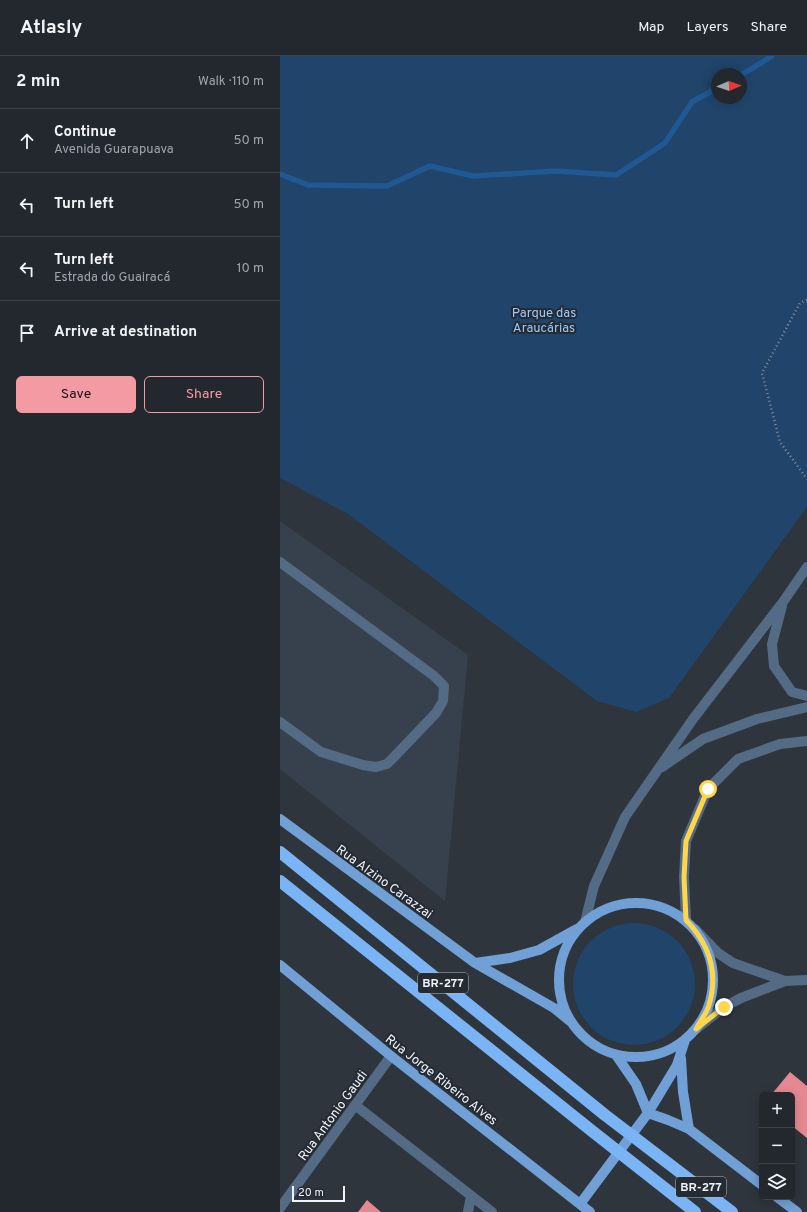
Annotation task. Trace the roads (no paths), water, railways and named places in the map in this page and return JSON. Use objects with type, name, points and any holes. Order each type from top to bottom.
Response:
[{"type":"highway","name":"BR-277","points":[[280,852],[605,1115],[732,1212]]},
{"type":"highway","name":"BR-277","points":[[280,881],[695,1212]]},
{"type":"main road","name":"Rua Alzino Carazzai","points":[[280,819],[475,963],[554,1008],[571,1021]]},
{"type":"main road","points":[[475,963],[510,958],[539,950],[582,925],[603,910],[624,903],[646,903],[667,909],[686,920],[695,929],[708,952],[714,979],[709,1006],[696,1029],[685,1040],[664,1052],[640,1057],[616,1055],[599,1048],[584,1036],[571,1021],[562,998],[560,974],[566,949],[582,925]]},
{"type":"main road","name":"Rua Jorge Ribeiro Alves","points":[[280,965],[391,1056],[590,1212]]},
{"type":"main road","points":[[580,1204],[648,1113],[677,1065],[685,1040]]},
{"type":"main road","points":[[680,1053],[683,1092],[690,1129]]},
{"type":"main road","points":[[616,1055],[636,1084],[648,1113],[690,1129],[759,1183]]},
{"type":"main road","points":[[781,1200],[797,1212]]},
{"type":"street","points":[[280,562],[434,676],[444,686],[443,701],[436,713],[387,764],[376,767],[363,765],[321,752],[280,722]]},
{"type":"street","points":[[582,925],[594,886],[625,817],[693,719],[807,567]]},
{"type":"street","points":[[782,602],[772,644],[774,666],[792,692],[807,696]]},
{"type":"street","points":[[658,770],[703,739],[757,719],[807,707]]},
{"type":"street","points":[[686,920],[684,877],[686,841],[708,789],[738,759],[780,744],[807,741]]},
{"type":"street","points":[[695,929],[718,953],[733,963],[785,980],[807,980]]},
{"type":"street","points":[[696,1029],[724,1007],[741,998],[785,980]]},
{"type":"street","name":"Rua Antonio Gaudi","points":[[280,1208],[391,1056]]},
{"type":"street","points":[[355,1105],[492,1212]]},
{"type":"street","points":[[468,1212],[472,1196]]},
{"type":"waterway","points":[[747,71],[772,56]]},
{"type":"waterway","points":[[280,174],[308,185],[387,186],[430,166],[473,176],[556,171],[616,175],[665,143],[692,102],[711,91]]},
{"type":"park label","name":"Parque das Araucárias","points":[[544,320]]}]
